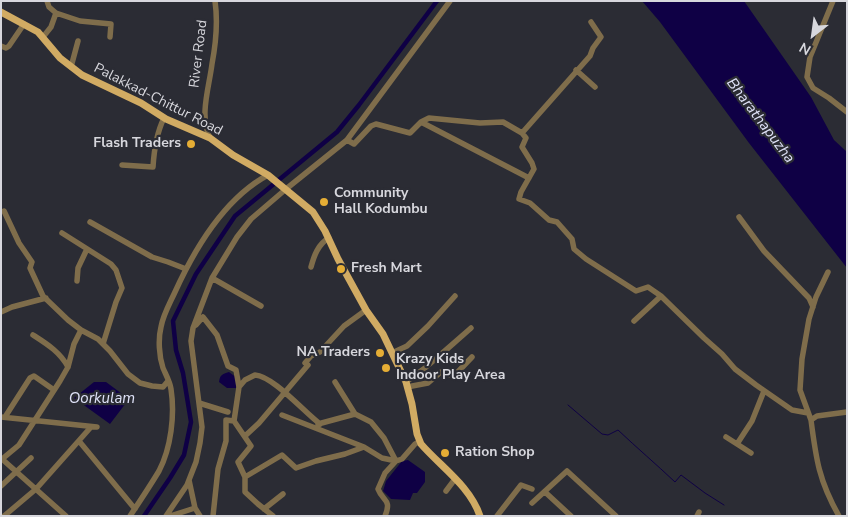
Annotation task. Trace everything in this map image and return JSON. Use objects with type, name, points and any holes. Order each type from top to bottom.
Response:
[{"type":"main road","name":"Palakkad-Chittur Road","points":[[1,12],[43,37],[60,58],[94,82],[141,103],[164,118],[210,138],[233,155],[268,175],[313,212],[366,310],[383,334],[392,353],[406,385],[420,441],[468,492],[476,504],[480,516]]},
{"type":"street","points":[[47,1],[49,7],[56,13],[80,21],[111,24],[110,37]]},
{"type":"street","name":"River Road","points":[[210,138],[206,130],[206,108],[217,20],[215,1]]},
{"type":"street","points":[[166,516],[186,485],[196,462],[200,443],[202,427],[200,403],[191,341],[193,328],[212,278],[236,237],[251,219],[347,140],[450,1]]},
{"type":"street","points":[[833,1],[810,58],[807,77],[813,88],[847,112]]},
{"type":"street","points":[[43,37],[51,27],[56,13]]},
{"type":"street","points":[[522,133],[590,56],[601,37],[591,22]]},
{"type":"street","points":[[1,46],[6,48],[9,46],[24,24]]},
{"type":"street","points":[[71,67],[78,41]]},
{"type":"street","points":[[576,70],[595,87]]},
{"type":"street","points":[[122,165],[153,167],[156,144],[164,118]]},
{"type":"street","points":[[347,140],[354,144],[370,126],[376,124],[410,133],[421,122],[429,118],[480,124],[503,122],[522,133],[526,138],[522,147],[534,169],[519,199],[530,203],[549,220],[557,222],[572,239],[574,249],[586,259],[636,290],[648,287],[661,296],[735,368],[792,410],[808,413]]},
{"type":"street","points":[[421,122],[529,178]]},
{"type":"street","points":[[130,516],[160,470],[167,449],[173,409],[171,387],[163,367],[160,345],[161,327],[169,304],[186,269],[212,227],[234,201],[254,183],[268,175]]},
{"type":"street","points":[[4,211],[19,243],[32,262],[30,268],[43,296],[68,320],[104,344],[128,374],[140,382],[152,386],[163,387],[168,380]]},
{"type":"street","points":[[739,217],[764,251],[809,298],[813,307]]},
{"type":"street","points":[[90,222],[152,257],[186,269]]},
{"type":"street","points":[[62,233],[111,264],[116,270],[122,288],[104,344]]},
{"type":"street","points":[[311,267],[319,246],[328,238]]},
{"type":"street","points":[[77,281],[78,268],[87,249]]},
{"type":"street","points":[[828,272],[809,319],[802,359],[800,390],[811,420],[819,472],[828,497],[839,516]]},
{"type":"street","points":[[212,278],[262,306]]},
{"type":"street","points":[[392,353],[407,346],[455,296]]},
{"type":"street","points":[[634,321],[661,296]]},
{"type":"street","points":[[1,312],[12,307],[46,298]]},
{"type":"street","points":[[245,436],[259,423],[311,356],[320,352],[344,326],[366,310]]},
{"type":"street","points":[[193,328],[203,317],[217,335],[228,366],[236,370],[239,387],[234,422]]},
{"type":"street","points":[[406,385],[471,328],[445,350]]},
{"type":"street","points":[[66,516],[17,472],[3,456],[19,445],[54,390],[68,366],[74,344],[81,330]]},
{"type":"street","points":[[33,335],[51,346],[68,366]]},
{"type":"street","points":[[406,385],[428,383],[441,372],[454,376],[472,357]]},
{"type":"street","points":[[239,387],[245,380],[257,375],[284,392],[320,424]]},
{"type":"street","points":[[4,516],[36,489],[94,427],[3,417],[30,378],[34,376],[54,390]]},
{"type":"street","points":[[335,382],[355,414],[371,422],[384,438],[396,461]]},
{"type":"street","points":[[737,444],[752,421],[764,390]]},
{"type":"street","points":[[200,403],[228,412]]},
{"type":"street","points":[[811,420],[817,416],[847,412]]},
{"type":"street","points":[[310,426],[355,414]]},
{"type":"street","points":[[282,415],[364,447],[382,458],[396,461]]},
{"type":"street","points":[[213,516],[218,469],[226,441],[226,420],[234,422],[251,446],[238,462],[245,477],[245,492],[273,516]]},
{"type":"street","points":[[726,437],[751,453]]},
{"type":"street","points":[[79,441],[135,509]]},
{"type":"street","points":[[385,516],[388,502],[378,489],[385,473],[420,441]]},
{"type":"street","points":[[245,477],[282,455],[296,468],[364,447]]},
{"type":"street","points":[[1,486],[30,458]]},
{"type":"street","points":[[532,504],[567,471],[616,516]]},
{"type":"street","points":[[189,478],[195,508],[200,516]]},
{"type":"street","points":[[446,491],[455,479]]},
{"type":"street","points":[[497,516],[522,485],[532,490]]},
{"type":"street","points":[[545,492],[571,516]]},
{"type":"street","points":[[264,509],[283,494]]},
{"type":"street","points":[[170,516],[195,508]]},
{"type":"water","name":"Bharathapuzha","points":[[642,1],[744,1],[811,97],[834,140],[847,152],[847,268],[749,143],[660,22]]},
{"type":"water","points":[[229,372],[237,378],[236,388],[227,388],[219,382],[222,375]]},
{"type":"water","name":"Oorkulam","points":[[94,382],[106,382],[129,399],[110,424],[74,398]]},
{"type":"water","points":[[408,460],[425,472],[425,482],[417,493],[413,493],[410,500],[391,499],[383,491],[386,481],[402,461]]},
{"type":"waterway","points":[[144,516],[184,455],[191,422],[183,373],[176,350],[173,321],[196,274],[235,216],[337,132],[437,1]]},
{"type":"waterway","points":[[568,405],[602,434],[608,435],[618,430],[675,482],[681,475],[724,505]]},
{"type":"place","name":"Flash Traders","points":[[191,144]]},
{"type":"place","name":"Community Hall Kodumbu","points":[[324,202]]},
{"type":"place","name":"Fresh Mart","points":[[341,269]]},
{"type":"place","name":"NA Traders","points":[[380,353]]},
{"type":"place","name":"Krazy Kids Indoor Play Area","points":[[386,368]]},
{"type":"place","name":"Ration Shop","points":[[445,453]]}]
